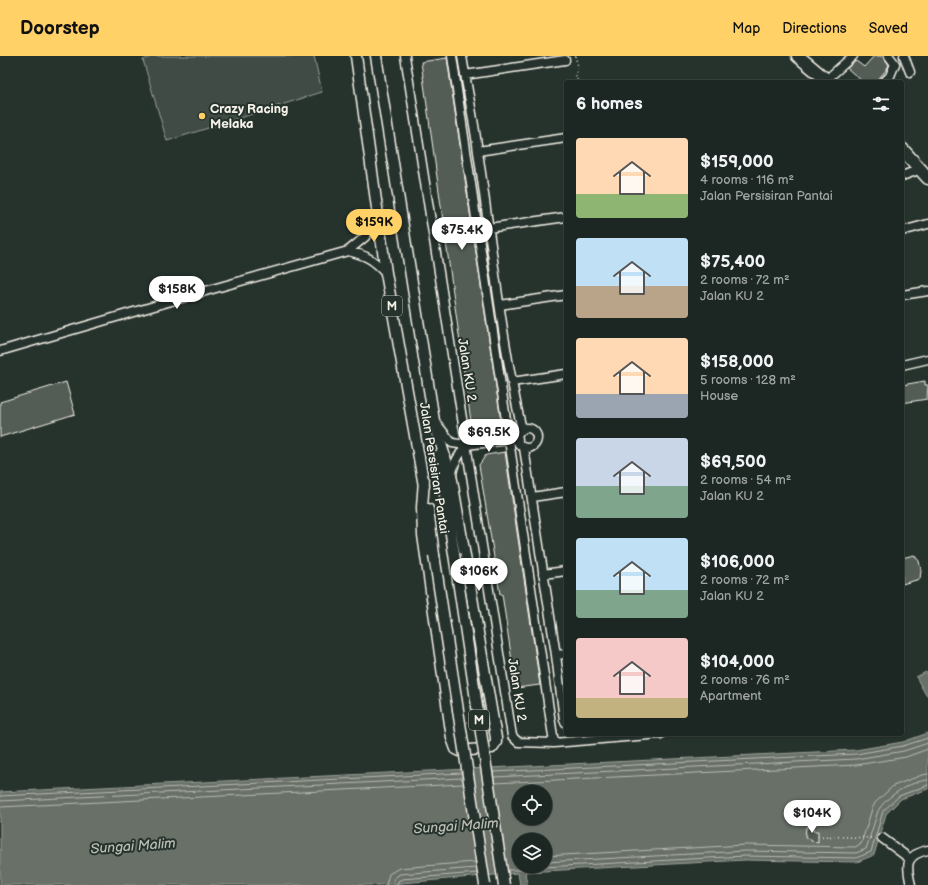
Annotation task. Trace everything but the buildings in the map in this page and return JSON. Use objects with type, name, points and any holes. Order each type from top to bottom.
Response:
[{"type":"highway","points":[[798,56],[826,80]]},
{"type":"highway","points":[[904,152],[924,173]]},
{"type":"main road","name":"Jalan Persisiran Pantai","points":[[356,56],[386,273],[424,480],[434,555],[485,885]]},
{"type":"main road","name":"Jalan Persisiran Pantai","points":[[376,56],[434,421],[504,885]]},
{"type":"main road","points":[[424,480],[422,507],[423,535],[452,738],[456,749],[460,751],[492,748],[495,745],[496,738],[452,480],[434,421]]},
{"type":"street","name":"Jalan KU 2","points":[[405,56],[512,736],[518,742],[554,743]]},
{"type":"street","points":[[452,56],[554,743],[637,736]]},
{"type":"street","points":[[462,56],[478,151],[488,228],[512,382],[522,430],[518,439],[524,448],[556,655],[564,720]]},
{"type":"street","points":[[828,80],[853,56]]},
{"type":"street","points":[[886,80],[890,76],[894,64],[889,56]]},
{"type":"street","points":[[904,56],[910,72]]},
{"type":"street","points":[[465,75],[565,60]]},
{"type":"street","points":[[478,151],[564,138]]},
{"type":"street","points":[[904,176],[924,173]]},
{"type":"street","points":[[0,351],[348,251],[365,237],[378,216]]},
{"type":"street","points":[[488,228],[564,217]]},
{"type":"street","points":[[904,230],[928,224]]},
{"type":"street","points":[[348,251],[362,254],[370,258],[386,273]]},
{"type":"street","points":[[904,295],[928,291]]},
{"type":"street","points":[[500,305],[564,295]]},
{"type":"street","points":[[904,365],[928,359]]},
{"type":"street","points":[[512,382],[564,374]]},
{"type":"street","points":[[434,421],[452,443],[466,445],[518,439]]},
{"type":"street","points":[[522,430],[532,430],[536,434],[537,438],[534,446],[524,448]]},
{"type":"street","points":[[452,480],[452,469],[466,445]]},
{"type":"street","points":[[532,497],[564,492]]},
{"type":"street","points":[[543,574],[564,571]]},
{"type":"street","points":[[556,655],[564,654]]},
{"type":"street","points":[[882,838],[910,860]]},
{"type":"street","points":[[911,885],[908,867],[910,860],[919,852],[928,850]]},
{"type":"path","points":[[575,56],[578,66],[576,76],[577,80]]},
{"type":"path","points":[[818,836],[882,838]]},
{"type":"shaded area","name":"Crazy Racing Melaka","points":[[153,56],[314,56],[322,92],[167,141],[143,60]]},
{"type":"water","points":[[926,672],[928,676],[928,694],[926,695],[916,677]]},
{"type":"water","name":"Sungai Malim","points":[[928,733],[928,789],[901,799],[886,814],[874,855],[857,862],[745,860],[552,871],[552,833],[512,833],[512,873],[518,873],[379,885],[0,885],[0,792],[856,750],[903,742]]},
{"type":"water","points":[[518,873],[525,873],[527,885],[520,885]]},
{"type":"place","name":"Crazy Racing Melaka","points":[[202,116]]}]
